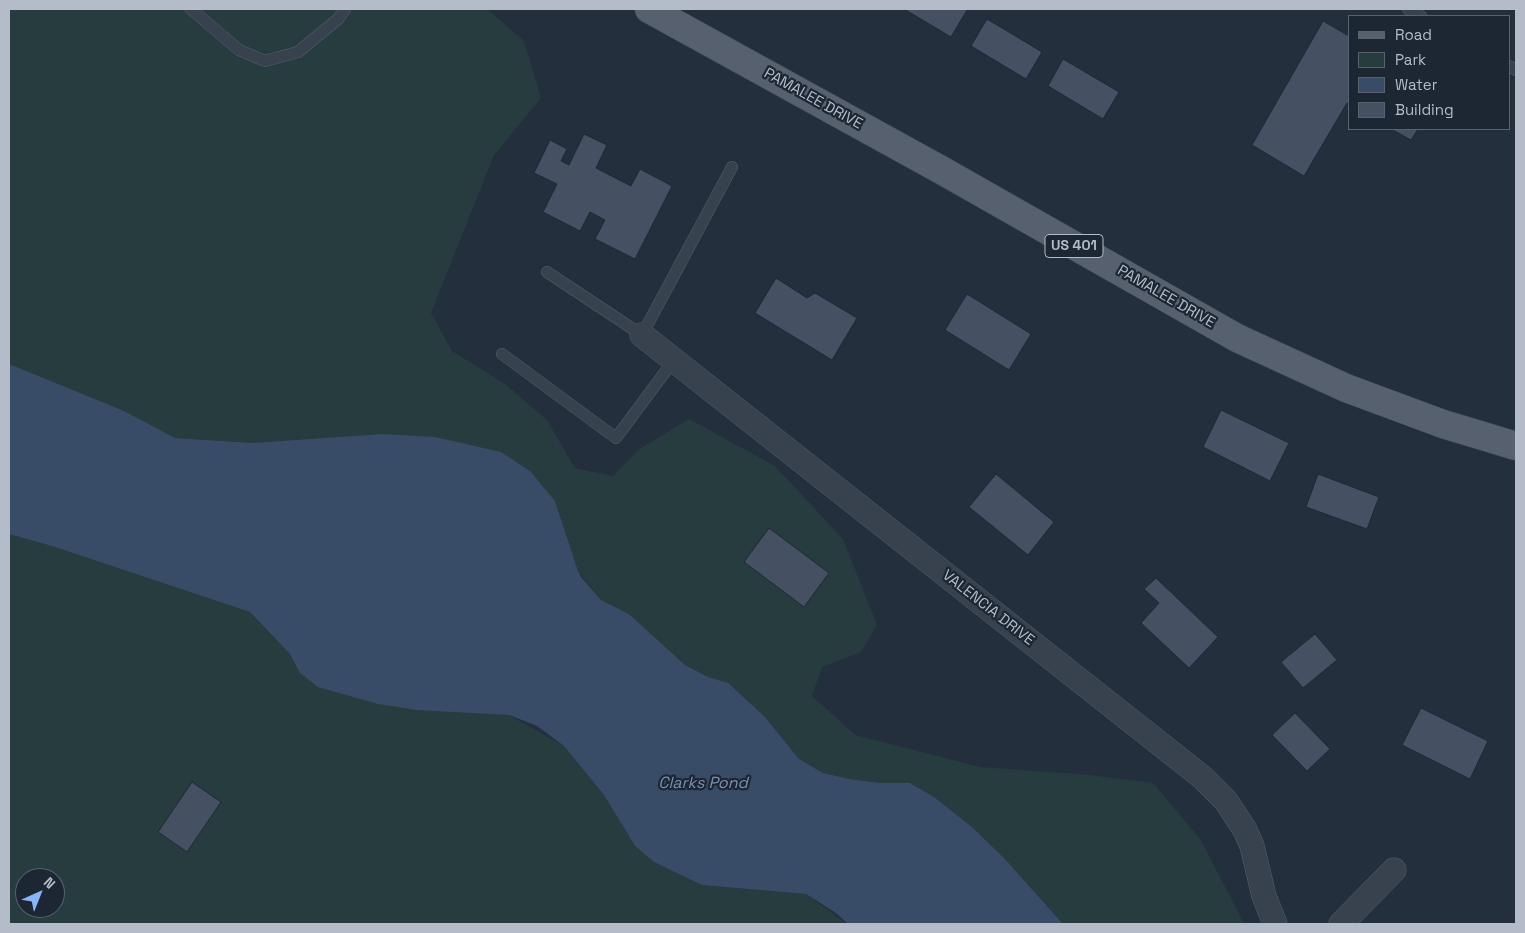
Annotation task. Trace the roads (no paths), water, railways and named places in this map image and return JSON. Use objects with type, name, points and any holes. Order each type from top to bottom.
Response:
[{"type":"main road","name":"PAMALEE DRIVE","points":[[649,9],[942,171],[1237,338],[1346,388],[1443,424],[1516,446]]},
{"type":"street","name":"VALENCIA DRIVE","points":[[642,335],[1202,777],[1226,802],[1245,830],[1252,846],[1264,896],[1275,924]]},
{"type":"street","points":[[1341,924],[1394,870]]},
{"type":"lane","points":[[191,9],[239,50],[265,61],[298,52],[338,19],[345,9]]},
{"type":"lane","points":[[1408,9],[1419,15]]},
{"type":"lane","points":[[547,272],[642,335],[732,167]]},
{"type":"lane","points":[[502,354],[616,438],[674,360]]},
{"type":"water","name":"Clarks Pond","points":[[9,364],[124,411],[175,438],[253,443],[383,434],[435,437],[501,452],[530,471],[555,501],[578,571],[601,600],[629,614],[685,665],[708,677],[728,683],[765,717],[799,759],[823,773],[850,779],[880,783],[910,783],[934,797],[972,827],[1005,859],[1063,924],[848,924],[836,913],[806,894],[702,885],[654,862],[635,846],[604,795],[564,746],[537,726],[509,715],[417,710],[378,704],[318,687],[300,673],[290,654],[250,612],[52,546],[9,534]]}]
